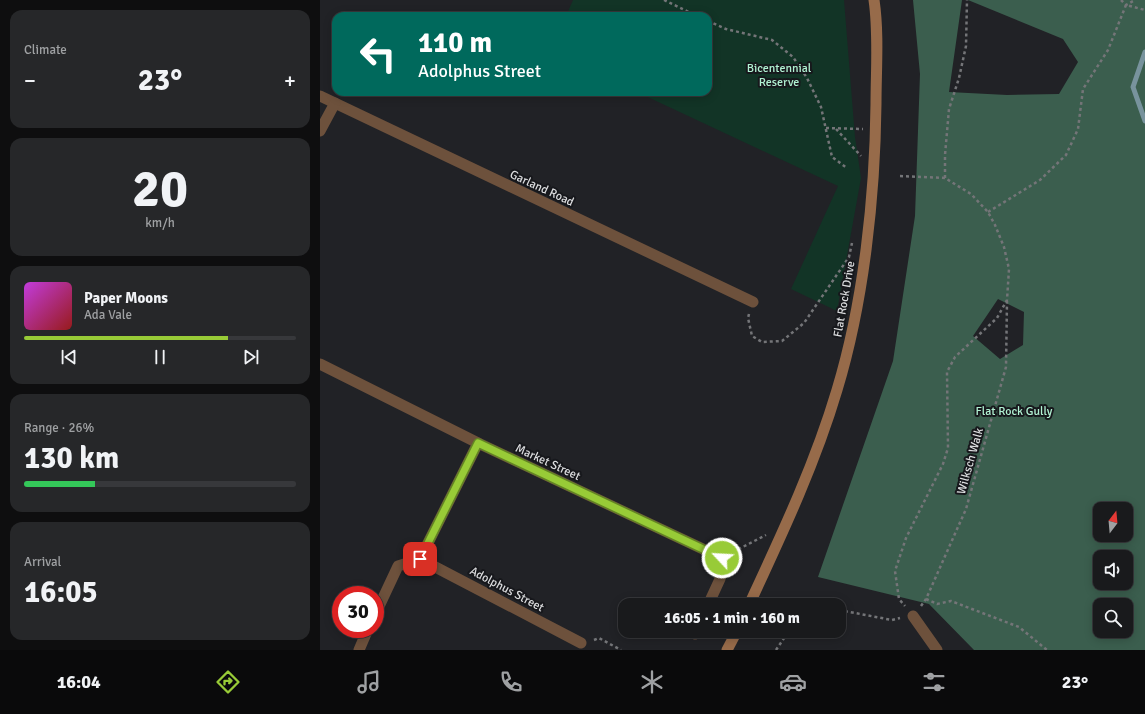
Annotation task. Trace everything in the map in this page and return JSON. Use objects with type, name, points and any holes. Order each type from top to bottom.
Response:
[{"type":"main road","name":"Flat Rock Drive","points":[[752,598],[793,512],[816,452],[837,390],[849,344],[862,274],[870,213],[875,152],[876,37],[874,0]]},
{"type":"main road","points":[[727,650],[733,638]]},
{"type":"street","name":"Garland Road","points":[[320,96],[752,302]]},
{"type":"street","points":[[320,131],[335,104]]},
{"type":"street","name":"Market Street","points":[[320,364],[478,443],[722,558]]},
{"type":"street","points":[[384,596],[398,566],[420,559],[478,443]]},
{"type":"street","points":[[711,598],[720,579],[722,558]]},
{"type":"street","name":"Adolphus Street","points":[[420,559],[581,643]]},
{"type":"street","points":[[913,616],[937,650]]},
{"type":"street","points":[[359,650],[364,638]]},
{"type":"path","points":[[664,0],[689,12]]},
{"type":"path","points":[[900,176],[945,178],[945,155],[949,109],[959,78],[966,46],[967,0]]},
{"type":"path","points":[[1121,0],[1126,4],[1145,10]]},
{"type":"path","points":[[988,212],[1040,180],[1066,155],[1078,129],[1083,89],[1108,50],[1126,4],[1135,0]]},
{"type":"path","points":[[712,23],[726,30],[772,40],[793,57],[807,78],[821,106],[832,157],[847,168]]},
{"type":"path","points":[[826,128],[857,128],[876,130]]},
{"type":"path","points":[[836,129],[860,155],[860,163]]},
{"type":"path","name":"Wilksch Walk","points":[[913,616],[926,599],[966,509],[1006,367],[1009,269],[1004,246],[988,212],[971,194],[945,178]]},
{"type":"path","points":[[752,302],[748,318],[752,336],[762,342],[782,341],[804,323],[849,257],[852,242]]},
{"type":"path","points":[[846,611],[892,620],[913,616],[899,599],[896,571],[906,538],[943,464],[948,448],[947,372],[956,357],[997,318],[1007,300]]},
{"type":"path","points":[[722,558],[766,534]]},
{"type":"path","points":[[926,599],[937,604],[951,601],[1019,626],[1047,650]]},
{"type":"path","points":[[581,643],[599,638],[621,650]]},
{"type":"path","points":[[776,650],[784,638]]},
{"type":"green space","name":"Bicentennial Reserve","points":[[573,0],[844,0],[855,137],[861,178],[837,311],[791,289],[838,186],[646,96],[712,96],[712,12],[568,12]]},
{"type":"green space","name":"Flat Rock Gully","points":[[913,0],[962,0],[949,92],[1007,95],[1059,94],[1078,62],[1063,39],[968,0],[1145,0],[1145,650],[974,650],[929,604],[818,577],[893,361],[915,216],[920,74]],"holes":[[[998,299],[1024,312],[1023,345],[1000,359],[973,336]]]},
{"type":"waterway","points":[[1145,52],[1133,87],[1145,121]]},
{"type":"route","points":[[420,559],[478,443],[722,558]]}]
